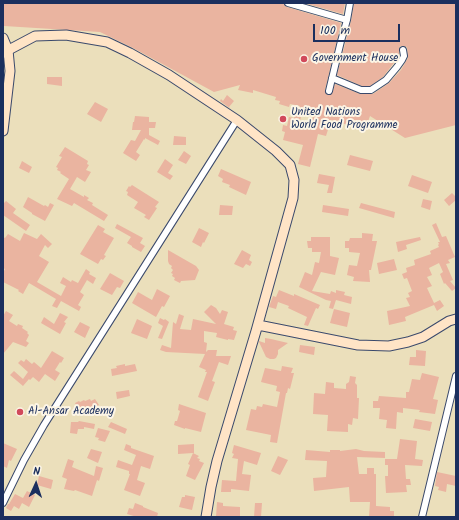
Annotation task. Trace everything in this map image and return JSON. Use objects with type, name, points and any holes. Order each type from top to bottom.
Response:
[{"type":"street","points":[[288,3],[347,20]]},
{"type":"street","points":[[328,91],[347,20],[350,3]]},
{"type":"street","points":[[6,51],[35,36],[66,35],[107,42],[169,75],[237,120],[276,151],[290,165],[294,180],[294,198],[217,461],[206,517]]},
{"type":"street","points":[[3,38],[10,71],[3,131]]},
{"type":"street","points":[[332,78],[361,90],[371,90],[386,80],[397,67],[404,56],[403,50]]},
{"type":"street","points":[[3,503],[24,460],[44,425],[237,120]]},
{"type":"street","points":[[258,325],[358,345],[389,346],[423,337],[453,320],[456,312]]},
{"type":"street","points":[[422,517],[456,376]]},
{"type":"building","name":"Government House","points":[[3,3],[284,3],[287,7],[341,23],[325,90],[326,94],[328,95],[332,94],[335,84],[360,94],[373,94],[389,83],[401,70],[408,58],[407,47],[400,46],[399,55],[393,64],[383,77],[370,86],[362,86],[337,75],[351,21],[354,3],[456,3],[456,125],[405,138],[370,116],[365,130],[331,120],[326,136],[318,134],[310,167],[298,164],[303,145],[283,140],[285,132],[282,131],[283,125],[287,126],[289,117],[294,118],[295,115],[301,117],[300,121],[311,124],[314,113],[299,109],[300,106],[290,104],[289,107],[279,104],[280,101],[275,100],[276,97],[253,90],[253,93],[238,90],[240,85],[214,92],[133,48],[100,32],[4,26]]},
{"type":"building","points":[[304,3],[345,3],[343,14]]},
{"type":"building","points":[[47,77],[62,77],[62,86],[47,84]]},
{"type":"building","points":[[227,95],[234,101],[229,107],[231,109],[220,101],[221,99],[223,101]]},
{"type":"building","points":[[95,102],[108,109],[101,122],[87,114]]},
{"type":"building","points":[[135,116],[149,117],[149,122],[156,122],[155,128],[149,128],[149,135],[160,141],[158,145],[145,138],[136,152],[140,155],[136,161],[123,153],[131,140],[135,141],[141,130],[132,130]]},
{"type":"building","points":[[174,136],[186,137],[186,145],[173,145]]},
{"type":"building","points":[[65,147],[88,161],[87,164],[89,165],[86,170],[91,172],[85,182],[77,177],[70,189],[84,197],[84,195],[89,198],[87,200],[93,203],[92,205],[108,215],[104,221],[74,203],[72,206],[57,199],[69,179],[60,173],[61,172],[57,170],[58,168],[56,167],[62,157],[59,156]]},
{"type":"building","points":[[184,151],[191,156],[186,164],[178,160]]},
{"type":"building","points":[[350,155],[373,161],[370,171],[347,165]]},
{"type":"building","points":[[165,159],[173,165],[168,173],[173,176],[170,180],[157,172]]},
{"type":"building","points":[[22,161],[32,167],[29,173],[19,168]]},
{"type":"building","points":[[221,169],[251,182],[246,195],[222,182],[223,179],[218,176]]},
{"type":"building","points":[[319,174],[335,177],[332,193],[327,193],[329,185],[317,183]]},
{"type":"building","points":[[412,175],[432,182],[428,193],[408,186]]},
{"type":"building","points":[[132,185],[159,202],[149,220],[144,217],[146,215],[134,208],[138,202],[127,195],[128,192],[126,191],[129,186],[130,187]]},
{"type":"building","points":[[452,193],[456,197],[456,200],[449,206],[444,200]]},
{"type":"building","points":[[28,197],[44,206],[45,205],[48,207],[50,203],[54,205],[45,221],[23,207]]},
{"type":"building","points":[[423,199],[432,201],[430,210],[421,207]]},
{"type":"building","points":[[6,201],[16,209],[13,213],[30,225],[26,231],[3,215],[3,204]]},
{"type":"building","points":[[361,203],[395,212],[394,218],[359,208]]},
{"type":"building","points":[[220,205],[233,206],[232,215],[219,215]]},
{"type":"building","points":[[323,205],[349,209],[348,216],[322,212]]},
{"type":"building","points":[[436,223],[442,237],[446,236],[455,257],[448,260],[450,263],[446,264],[453,280],[450,281],[456,288],[452,291],[445,283],[444,284],[440,274],[443,272],[439,263],[429,268],[432,275],[427,277],[432,286],[427,288],[434,303],[440,300],[444,306],[437,311],[434,305],[405,317],[406,321],[389,325],[387,311],[410,306],[406,298],[410,297],[408,293],[412,291],[407,278],[404,279],[402,274],[407,272],[406,268],[415,265],[414,260],[431,254],[430,251],[439,247],[438,242],[440,242],[432,225]]},
{"type":"building","points":[[117,224],[143,238],[140,243],[145,246],[141,252],[127,243],[131,237],[115,228]]},
{"type":"building","points":[[98,225],[105,229],[103,232],[114,238],[104,255],[106,256],[103,260],[101,259],[98,264],[80,254]]},
{"type":"building","points":[[199,228],[209,233],[201,247],[192,242]]},
{"type":"building","points":[[24,233],[37,239],[41,234],[52,244],[48,248],[45,245],[39,256],[49,262],[37,282],[61,296],[66,286],[60,283],[63,277],[71,282],[72,280],[78,283],[86,269],[90,272],[89,274],[96,278],[93,284],[87,280],[80,292],[84,295],[78,305],[81,307],[79,311],[61,301],[57,308],[52,306],[56,299],[29,283],[23,294],[18,291],[19,290],[3,282],[3,273],[5,269],[3,268],[3,237],[5,238],[8,234],[20,241]]},
{"type":"building","points":[[362,233],[373,234],[372,241],[377,241],[371,270],[369,270],[370,282],[353,281],[354,277],[347,275],[349,265],[357,266],[360,253],[349,252],[349,248],[345,248],[345,241],[349,241],[350,238],[362,238]]},
{"type":"building","points":[[311,237],[330,237],[330,256],[339,258],[335,275],[321,272],[312,291],[330,294],[331,291],[336,293],[336,290],[345,292],[344,295],[352,297],[351,304],[336,300],[333,309],[329,308],[331,301],[299,287],[305,272],[312,275],[315,262],[319,263],[321,252],[312,252],[312,248],[308,248],[307,241],[311,241]]},
{"type":"building","points":[[420,237],[421,240],[406,245],[407,249],[398,252],[396,242]]},
{"type":"building","points":[[168,250],[196,266],[199,270],[195,280],[181,281],[180,283],[174,280],[175,278],[171,273],[173,270],[171,268],[172,266],[168,261]]},
{"type":"building","points":[[242,250],[251,255],[249,260],[252,262],[250,266],[246,264],[243,268],[234,264]]},
{"type":"building","points":[[394,259],[397,270],[379,274],[377,263]]},
{"type":"building","points":[[110,273],[124,281],[120,288],[117,287],[112,295],[100,289]]},
{"type":"building","points":[[157,289],[170,296],[156,317],[132,303],[138,292],[152,300]]},
{"type":"building","points":[[279,290],[294,296],[294,294],[320,305],[318,309],[316,308],[308,326],[304,325],[307,317],[288,308],[289,306],[278,302],[276,309],[269,307],[273,296],[276,297]]},
{"type":"building","points":[[211,305],[216,308],[220,314],[222,310],[228,312],[224,324],[234,327],[233,330],[237,331],[234,340],[228,340],[216,337],[217,333],[204,331],[204,342],[207,343],[206,352],[208,350],[217,350],[216,356],[231,356],[228,365],[219,362],[212,381],[215,382],[208,401],[198,397],[207,372],[199,367],[205,354],[166,352],[160,350],[162,345],[171,348],[173,322],[176,324],[179,314],[184,316],[180,329],[191,330],[193,319],[216,324],[204,312]]},
{"type":"building","points":[[334,309],[350,313],[347,327],[330,323]]},
{"type":"building","points":[[6,311],[13,315],[9,321],[17,326],[18,324],[23,326],[22,328],[28,332],[27,333],[29,335],[26,341],[29,343],[26,347],[13,342],[3,354],[3,316]]},
{"type":"building","points":[[60,313],[68,317],[64,322],[66,323],[60,334],[41,323],[44,317],[54,324]]},
{"type":"building","points":[[160,318],[169,322],[162,339],[158,338],[163,326],[158,323]]},
{"type":"building","points":[[137,319],[152,326],[147,339],[131,333]]},
{"type":"building","points":[[80,322],[90,327],[85,338],[74,332]]},
{"type":"building","points":[[265,338],[288,343],[278,350],[276,358],[270,359],[266,357],[259,342],[265,343]]},
{"type":"building","points":[[300,345],[315,347],[314,355],[299,352]]},
{"type":"building","points":[[416,350],[426,351],[425,366],[409,365],[410,357],[416,357]]},
{"type":"building","points":[[52,351],[64,358],[55,370],[60,373],[55,381],[45,374],[39,382],[33,377],[23,386],[10,375],[14,371],[23,379],[28,372],[18,363],[21,360],[24,362],[26,359],[32,364],[34,362],[41,368]]},
{"type":"building","points":[[125,364],[125,366],[135,364],[137,371],[112,376],[111,369]]},
{"type":"building","points":[[282,366],[293,368],[291,373],[294,373],[290,389],[288,388],[286,393],[277,443],[270,442],[271,435],[246,430],[251,409],[256,410],[257,406],[262,407],[263,404],[277,407],[280,392],[276,391],[277,386],[261,382],[265,368],[281,371]]},
{"type":"building","points":[[422,373],[439,377],[433,399],[438,400],[435,414],[403,408],[403,413],[397,412],[396,429],[386,428],[387,420],[379,419],[380,408],[373,408],[373,401],[378,401],[379,396],[406,398],[406,392],[409,392],[412,379],[420,380]]},
{"type":"building","points":[[350,376],[356,377],[355,383],[357,385],[357,398],[359,398],[358,419],[353,418],[352,425],[348,424],[348,432],[327,431],[328,415],[313,414],[314,393],[325,394],[326,382],[334,383],[334,388],[346,389],[346,384],[349,382]]},
{"type":"building","points":[[129,390],[130,396],[117,399],[116,392]]},
{"type":"building","points":[[90,399],[91,401],[95,399],[99,405],[80,413],[75,403]]},
{"type":"building","points":[[179,404],[206,413],[201,432],[174,425],[180,411],[178,410]]},
{"type":"building","points":[[415,419],[432,422],[430,431],[413,428]]},
{"type":"building","points":[[79,421],[95,424],[94,429],[84,427],[84,429],[78,429],[77,434],[70,433],[71,422]]},
{"type":"building","points":[[111,422],[127,429],[125,434],[108,427]]},
{"type":"building","points":[[98,428],[110,431],[105,442],[98,440],[99,438],[95,437]]},
{"type":"building","points":[[400,439],[417,441],[415,459],[423,460],[422,466],[405,465],[406,479],[410,479],[411,485],[406,485],[407,492],[386,493],[385,476],[388,476],[388,465],[385,465],[385,459],[397,459]]},
{"type":"building","points":[[3,443],[17,449],[11,461],[9,460],[7,468],[3,466]]},
{"type":"building","points":[[126,444],[131,446],[131,448],[154,456],[150,469],[141,466],[137,480],[145,483],[140,496],[124,490],[130,474],[129,471],[116,467],[118,460],[132,465],[136,455],[124,450]]},
{"type":"building","points":[[194,444],[194,453],[178,454],[178,445]]},
{"type":"building","points":[[234,445],[261,453],[257,465],[244,461],[242,474],[251,475],[249,491],[231,489],[231,492],[221,492],[222,480],[236,481],[238,459],[232,458],[234,454],[232,453]]},
{"type":"building","points":[[91,449],[102,452],[98,463],[87,458]]},
{"type":"building","points":[[356,449],[385,452],[385,458],[357,457],[359,474],[367,474],[367,468],[374,468],[374,474],[376,474],[376,506],[390,507],[390,511],[394,511],[394,517],[369,517],[370,502],[350,502],[349,487],[314,491],[313,478],[326,477],[327,461],[305,460],[306,450],[330,452],[330,450],[340,451]]},
{"type":"building","points":[[193,453],[199,456],[197,458],[200,459],[199,461],[204,463],[195,480],[186,476],[190,465],[188,464]]},
{"type":"building","points":[[278,456],[288,460],[280,475],[271,471]]},
{"type":"building","points":[[68,459],[74,461],[72,467],[94,476],[96,466],[103,468],[92,496],[75,490],[64,489],[67,479],[62,477]]},
{"type":"building","points":[[437,472],[456,476],[456,486],[447,484],[446,492],[438,490],[439,487],[435,486]]},
{"type":"building","points":[[39,476],[53,480],[51,489],[37,485]]},
{"type":"building","points":[[27,491],[35,495],[29,507],[22,503],[19,509],[14,506],[11,511],[6,508],[15,494],[23,498]]},
{"type":"building","points":[[185,495],[195,497],[192,510],[179,507],[182,497],[185,497]]},
{"type":"building","points":[[217,502],[223,503],[223,506],[240,507],[240,517],[216,517]]},
{"type":"building","points":[[135,503],[158,513],[157,517],[137,517],[127,514],[129,508],[133,509]]},
{"type":"building","points":[[255,503],[262,503],[261,517],[254,517]]},
{"type":"place","name":"Government House","points":[[304,59]]},
{"type":"place","name":"United Nations World Food Programme","points":[[283,119]]},
{"type":"place","name":"Al-Ansar Academy","points":[[20,412]]}]
